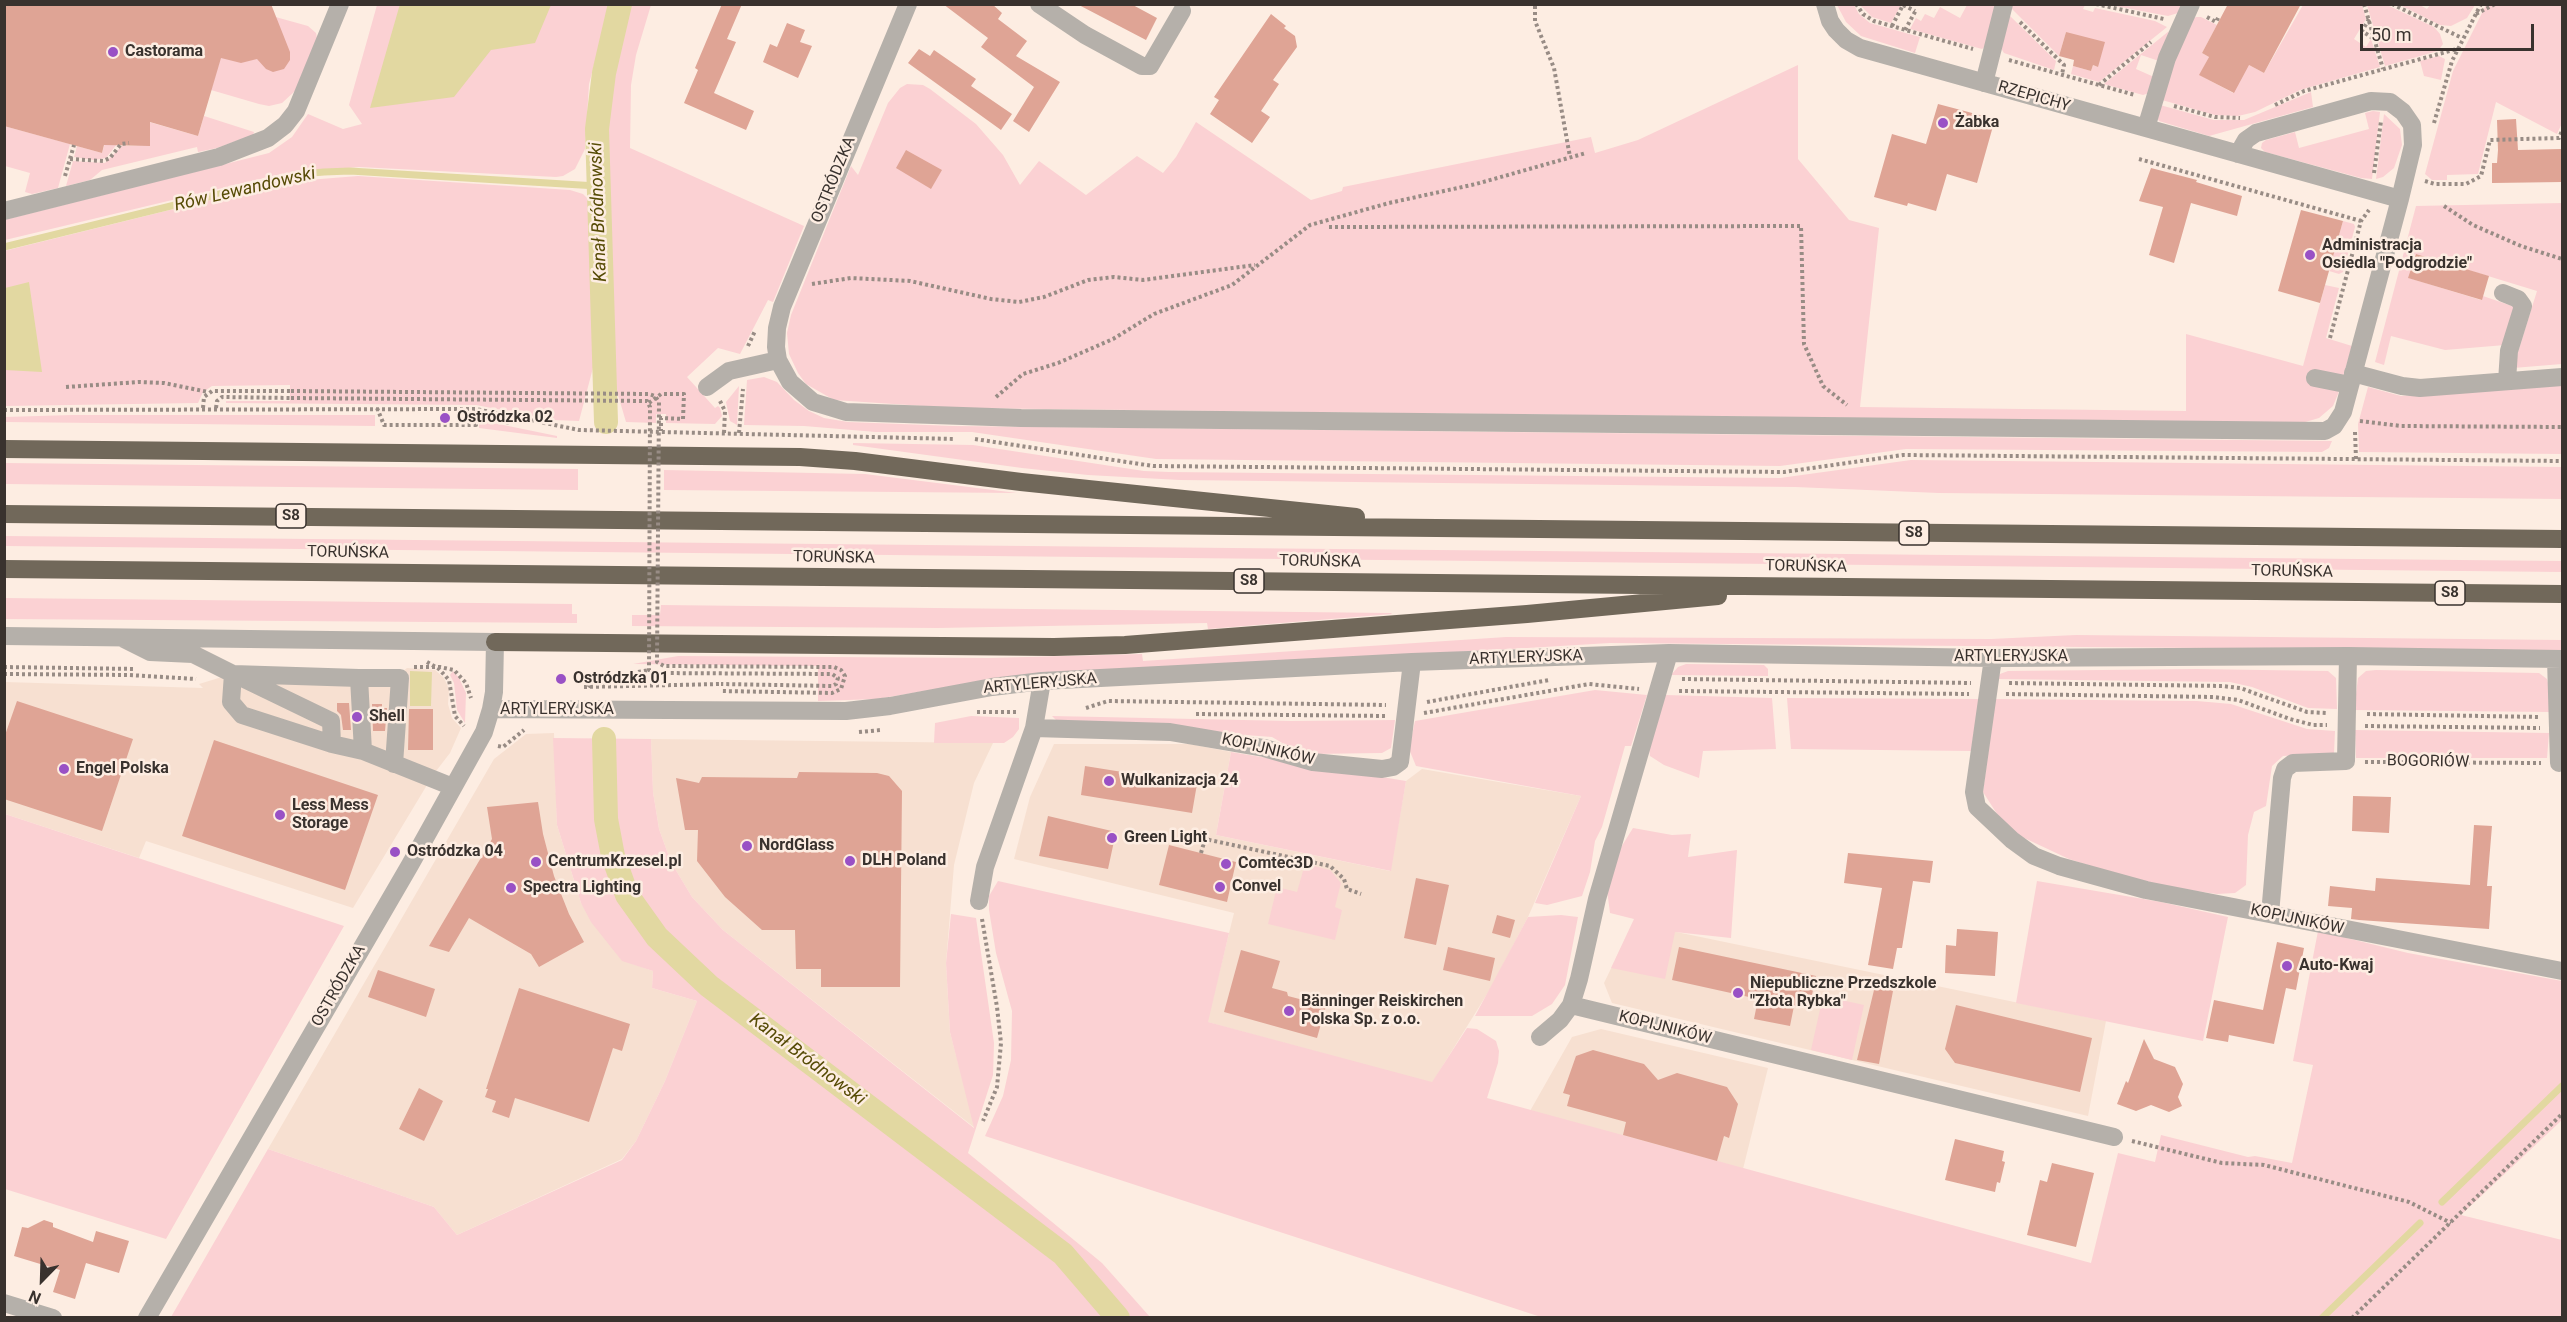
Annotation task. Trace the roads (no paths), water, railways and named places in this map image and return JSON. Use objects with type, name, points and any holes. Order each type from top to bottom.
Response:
[{"type":"highway","points":[[4,449],[800,457],[855,460],[1021,482],[1378,520],[1489,529]]},
{"type":"highway","name":"S8","points":[[4,514],[2562,539]]},
{"type":"highway","name":"TORUŃSKA","points":[[4,569],[2562,594]]},
{"type":"highway","points":[[495,642],[1125,645],[1527,614],[1755,593],[1865,587]]},
{"type":"street","points":[[4,211],[219,157],[268,138],[285,125],[296,111],[340,4]]},
{"type":"street","name":"OSTRÓDZKA","points":[[778,360],[777,328],[793,280],[908,4]]},
{"type":"street","points":[[1039,4],[1085,35],[1142,66],[1150,66],[1182,10]]},
{"type":"street","name":"RZEPICHY","points":[[1825,4],[1830,21],[1836,30],[1846,40],[1860,48],[2400,199]]},
{"type":"street","points":[[2146,128],[2180,22],[2192,4]]},
{"type":"street","points":[[1984,83],[2004,5]]},
{"type":"street","points":[[707,387],[729,371],[778,360],[784,375],[797,390],[813,402],[835,410],[879,414],[974,417],[2320,432],[2349,416],[2351,379],[2400,199],[2413,145],[2413,130],[2410,120],[2403,112],[2383,100],[2371,101],[2256,133],[2246,140],[2238,154]]},
{"type":"street","points":[[2503,293],[2518,299],[2523,306],[2509,351],[2506,381]]},
{"type":"street","points":[[2315,378],[2351,379],[2411,388],[2562,377]]},
{"type":"street","points":[[4,636],[495,642]]},
{"type":"street","points":[[119,637],[150,652],[193,654],[331,721],[332,744]]},
{"type":"street","name":"OSTRÓDZKA","points":[[147,1317],[453,788],[488,740],[495,684],[495,642]]},
{"type":"street","points":[[1540,1036],[1560,1020],[1571,1005],[1579,979],[1596,899],[1669,653]]},
{"type":"street","name":"ARTYLERYJSKA","points":[[491,709],[857,711],[992,687],[1042,681],[1412,662],[1669,653],[1993,658],[2348,656],[2559,659]]},
{"type":"street","points":[[2270,914],[2282,777],[2285,769],[2293,763],[2346,761],[2348,656]]},
{"type":"street","name":"KOPIJNIKÓW","points":[[1993,658],[1974,792],[1977,807],[2012,840],[2034,856],[2059,866],[2146,890],[2562,971]]},
{"type":"street","points":[[2559,659],[2557,722],[2559,764]]},
{"type":"street","name":"KOPIJNIKÓW","points":[[1036,716],[1170,732],[1264,748],[1313,762],[1382,768],[1400,762],[1412,662]]},
{"type":"street","points":[[233,674],[400,678],[394,764]]},
{"type":"street","points":[[233,674],[231,702],[242,715],[332,744],[363,751],[453,788]]},
{"type":"street","points":[[359,678],[363,751]]},
{"type":"street","points":[[979,902],[985,867],[1036,716],[1042,681]]},
{"type":"street","name":"KOPIJNIKÓW","points":[[1571,1005],[2114,1137]]},
{"type":"street","points":[[4,1303],[53,1317]]},
{"type":"waterway","name":"Kanał Bródnowski","points":[[606,422],[597,129],[604,73],[620,4]]},
{"type":"waterway","name":"Rów Lewandowski","points":[[4,247],[301,174],[350,171],[597,186]]},
{"type":"waterway","name":"Kanał Bródnowski","points":[[604,739],[606,819],[613,856],[627,895],[657,937],[709,986],[1063,1254],[1118,1318]]},
{"type":"waterway","points":[[2442,1202],[2562,1086]]},
{"type":"waterway","points":[[2322,1318],[2420,1223]]},
{"type":"place","name":"Castorama","points":[[113,52]]},
{"type":"place","name":"Żabka","points":[[1943,123]]},
{"type":"place","name":"Administracja Osiedla \"Podgrodzie\"","points":[[2310,255]]},
{"type":"place","name":"Ostródzka 02","points":[[445,418]]},
{"type":"place","name":"Ostródzka 01","points":[[561,679]]},
{"type":"place","name":"Shell","points":[[357,717]]},
{"type":"place","name":"Engel Polska","points":[[64,769]]},
{"type":"place","name":"Wulkanizacja 24","points":[[1109,781]]},
{"type":"place","name":"Less Mess Storage","points":[[280,815]]},
{"type":"place","name":"Green Light","points":[[1112,838]]},
{"type":"place","name":"NordGlass","points":[[747,846]]},
{"type":"place","name":"Ostródzka 04","points":[[395,852]]},
{"type":"place","name":"DLH Poland","points":[[850,861]]},
{"type":"place","name":"CentrumKrzesel.pl","points":[[536,862]]},
{"type":"place","name":"Comtec3D","points":[[1226,864]]},
{"type":"place","name":"Convel","points":[[1220,887]]},
{"type":"place","name":"Spectra Lighting","points":[[511,888]]},
{"type":"place","name":"Auto-Kwaj","points":[[2287,966]]},
{"type":"place","name":"Niepubliczne Przedszkole \"Złota Rybka\"","points":[[1738,993]]},
{"type":"place","name":"Bänninger Reiskirchen Polska Sp. z o.o.","points":[[1289,1011]]}]
